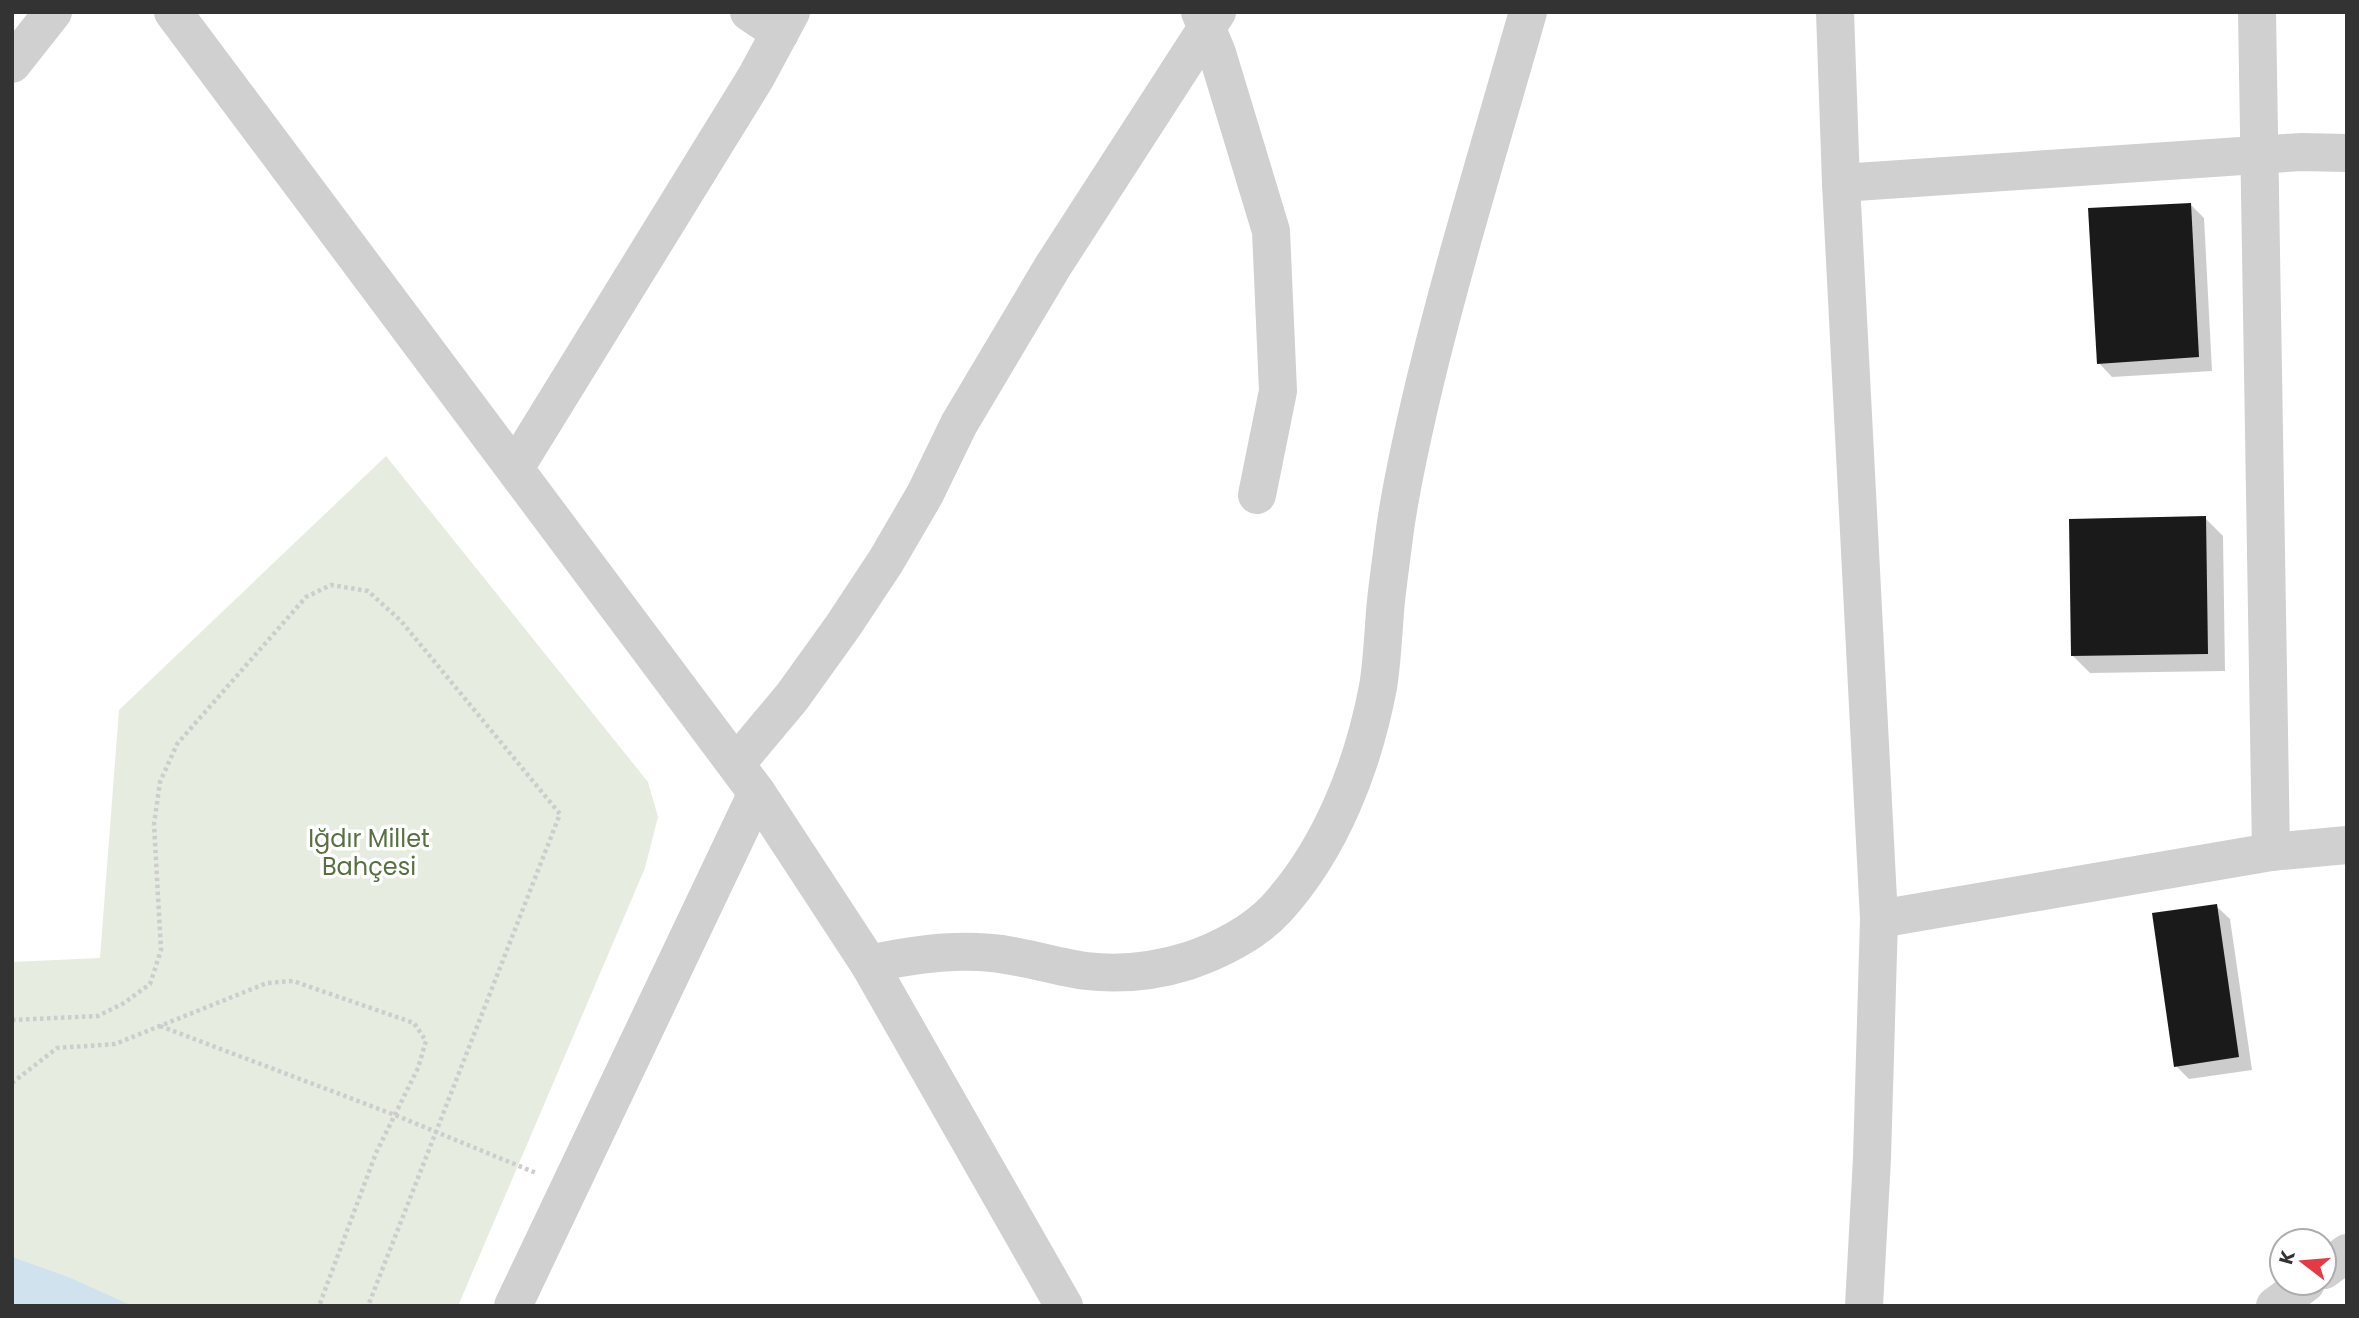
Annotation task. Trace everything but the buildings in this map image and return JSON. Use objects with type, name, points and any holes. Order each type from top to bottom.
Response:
[{"type":"street","points":[[12,64],[53,12]]},
{"type":"street","points":[[173,12],[747,778],[869,964],[1064,1306]]},
{"type":"street","points":[[869,964],[941,952],[979,952],[1016,956],[1087,971],[1155,969],[1188,961],[1249,931],[1275,911],[1304,873],[1328,834],[1345,798],[1360,761],[1371,722],[1379,683],[1395,531],[1411,442],[1431,353],[1528,12]]},
{"type":"street","points":[[1835,12],[1841,183],[1879,919],[1864,1306]]},
{"type":"street","points":[[2258,12],[2271,852]]},
{"type":"street","points":[[1208,17],[1271,231],[1278,391],[1257,495]]},
{"type":"street","points":[[513,1306],[569,1186],[747,778],[792,697],[886,561],[925,494],[959,424],[1053,266],[1208,17]]},
{"type":"street","points":[[515,468],[756,77],[773,19]]},
{"type":"street","points":[[1841,183],[2259,155],[2347,153]]},
{"type":"street","points":[[1879,919],[2271,852],[2347,845]]},
{"type":"path","points":[[12,1020],[98,1016],[124,1003],[149,984],[160,950],[154,824],[160,782],[177,744],[306,597],[331,585],[368,592],[401,621],[560,814],[368,1306]]},
{"type":"path","points":[[12,1083],[57,1048],[115,1044],[267,983],[293,981],[414,1023],[426,1041],[418,1068],[376,1153],[319,1306]]},
{"type":"path","points":[[160,1026],[395,1115],[569,1186]]},
{"type":"green space","name":"Iğdır Millet Bahçesi","points":[[386,456],[648,782],[658,817],[645,868],[458,1306],[12,1306],[12,962],[100,958],[119,710]]},
{"type":"water","points":[[12,1257],[68,1277],[133,1306],[12,1306]]}]
